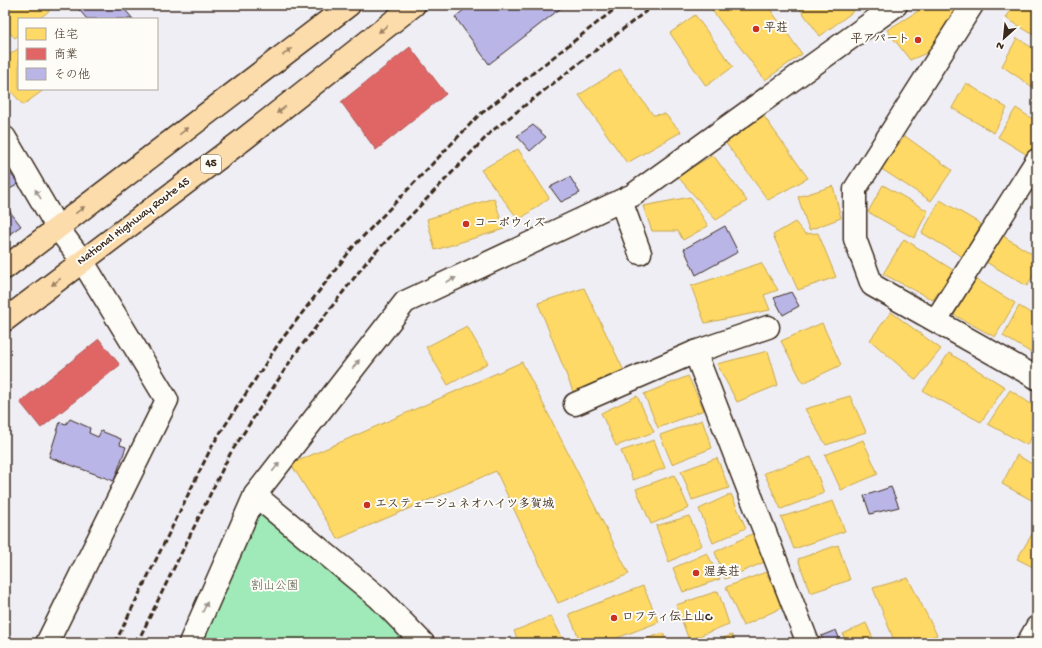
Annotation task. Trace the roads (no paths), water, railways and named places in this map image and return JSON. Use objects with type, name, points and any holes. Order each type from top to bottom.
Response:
[{"type":"highway","points":[[5,268],[349,5]]},
{"type":"highway","name":"National Highway Route 45","points":[[5,320],[244,139],[414,5]]},
{"type":"street","points":[[190,643],[255,494],[405,302],[634,195],[896,5]]},
{"type":"street","points":[[972,5],[855,189],[855,239],[872,285],[1037,378]]},
{"type":"street","points":[[5,138],[58,227],[83,262],[167,400],[47,643]]},
{"type":"street","points":[[936,320],[1037,160]]},
{"type":"street","points":[[621,201],[640,253]]},
{"type":"street","points":[[575,404],[695,352],[768,328]]},
{"type":"street","points":[[695,352],[808,643]]},
{"type":"street","points":[[255,494],[379,598],[423,643]]},
{"type":"street","points":[[1028,643],[1037,627]]},
{"type":"railway","points":[[115,643],[213,444],[279,343],[353,247],[478,116],[620,5]]},
{"type":"railway","points":[[137,643],[230,454],[295,354],[368,260],[492,131],[654,5]]},
{"type":"place","name":"平荘","points":[[756,29]]},
{"type":"place","name":"平アパート","points":[[918,40]]},
{"type":"place","name":"コーポウィズ","points":[[466,224]]},
{"type":"place","name":"エステェージュネオハイツ多賀城","points":[[367,505]]},
{"type":"place","name":"渥美荘","points":[[696,573]]},
{"type":"place","name":"ロフティ伝上山C","points":[[614,618]]},
{"type":"park label","name":"割山公園","points":[[275,587]]}]
